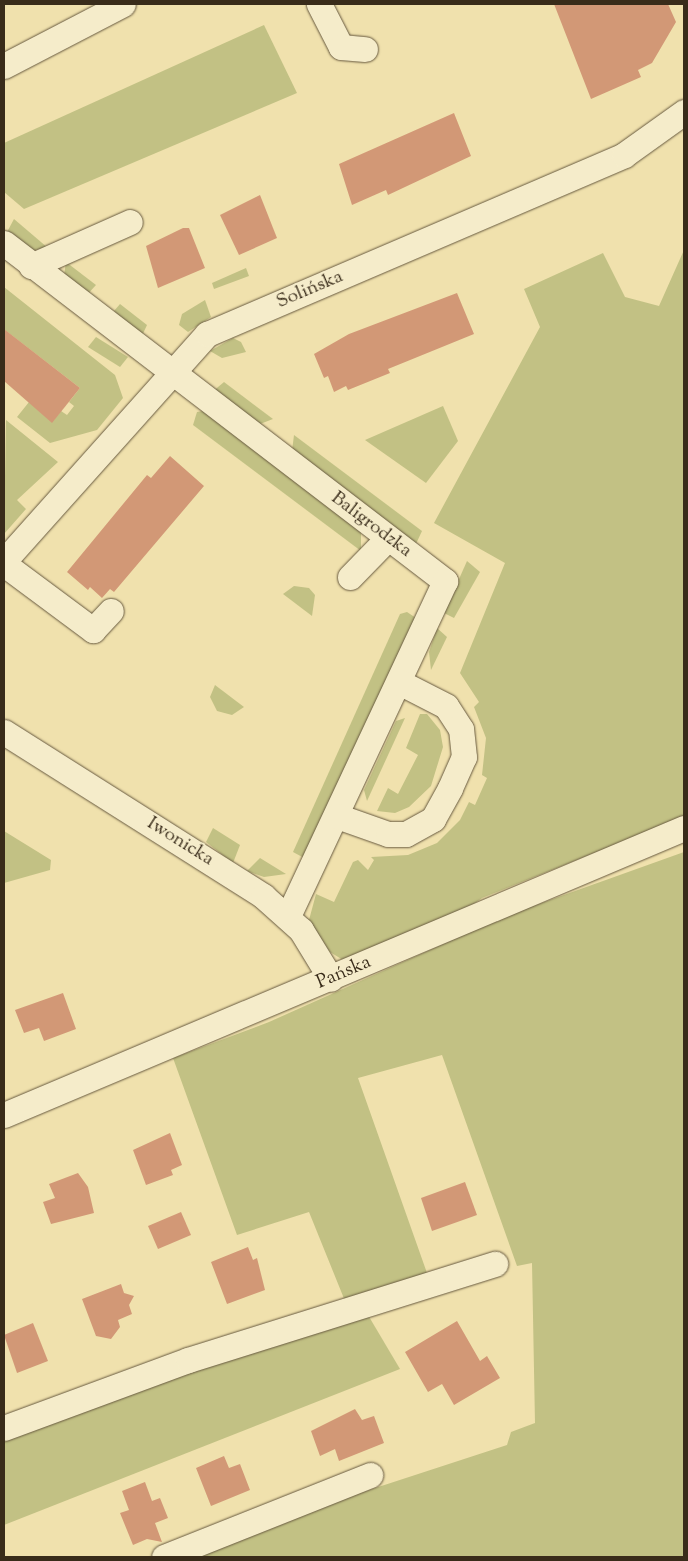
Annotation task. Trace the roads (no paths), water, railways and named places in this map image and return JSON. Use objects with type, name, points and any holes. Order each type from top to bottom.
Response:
[{"type":"street","points":[[4,66],[123,4]]},
{"type":"street","points":[[319,4],[340,47],[365,49]]},
{"type":"street","name":"Solińska","points":[[4,563],[168,373],[207,334],[624,155],[684,112]]},
{"type":"street","points":[[31,266],[130,222]]},
{"type":"street","name":"Baligrodzka","points":[[4,243],[168,373],[445,581],[337,816],[288,916]]},
{"type":"street","points":[[350,577],[388,538]]},
{"type":"street","points":[[4,563],[93,630],[111,611]]},
{"type":"street","points":[[337,816],[388,834],[406,834],[433,819],[450,788],[464,757],[461,729],[446,706],[399,682]]},
{"type":"street","name":"Iwonicka","points":[[4,732],[220,866],[288,916],[318,952],[331,979]]},
{"type":"street","name":"Pańska","points":[[4,1115],[331,979],[684,828]]},
{"type":"street","points":[[4,1428],[188,1360],[496,1264]]},
{"type":"street","points":[[164,1557],[370,1475]]}]
